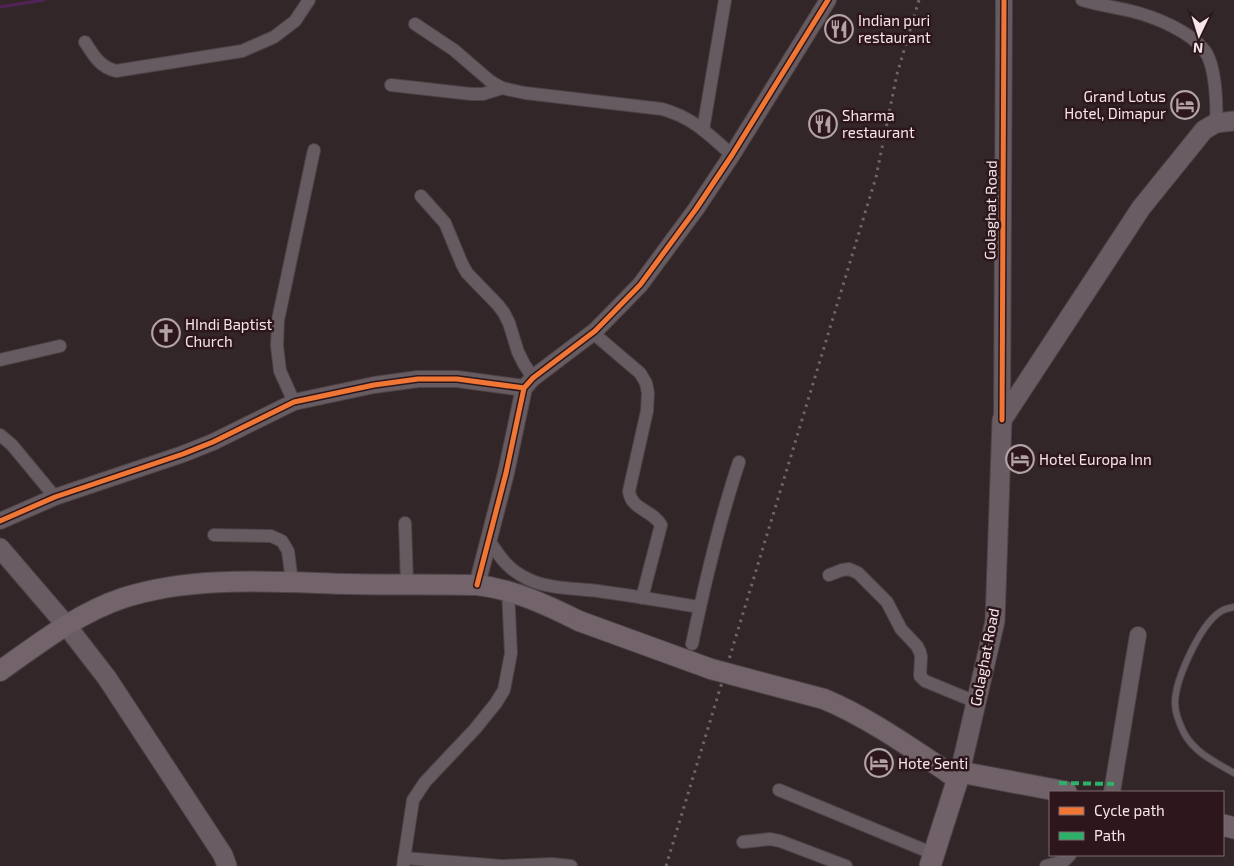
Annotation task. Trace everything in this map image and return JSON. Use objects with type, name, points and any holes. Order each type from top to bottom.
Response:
[{"type":"highway","points":[[955,775],[1059,791]]},
{"type":"highway","points":[[955,775],[992,791],[1049,802]]},
{"type":"highway","points":[[932,860],[955,775]]},
{"type":"main road","points":[[1002,420],[1141,208],[1204,130],[1225,122]]},
{"type":"main road","name":"Golaghat Road","points":[[955,775],[976,702],[995,622],[1002,420]]},
{"type":"main road","points":[[0,548],[66,625],[107,678],[223,855],[227,866]]},
{"type":"main road","points":[[2,667],[66,625],[122,599],[150,590],[217,583],[292,582],[477,585],[508,591],[579,621],[711,669],[824,699],[849,709],[955,775]]},
{"type":"street","points":[[85,42],[97,61],[107,68],[116,71],[242,50],[274,37],[295,21],[309,0]]},
{"type":"street","points":[[703,130],[724,0]]},
{"type":"street","points":[[0,521],[55,497],[213,442],[294,402],[374,385],[418,379],[529,383],[593,333],[640,285],[691,217],[732,155],[828,0]]},
{"type":"street","name":"Golaghat Road","points":[[1002,420],[1004,0]]},
{"type":"street","points":[[1082,0],[1131,11],[1160,20],[1193,38],[1206,53],[1211,69],[1217,109],[1225,122]]},
{"type":"street","points":[[415,24],[454,50],[490,81],[502,88],[525,93],[662,109],[680,114],[703,130],[732,155]]},
{"type":"street","points":[[391,85],[470,94],[483,94],[502,88]]},
{"type":"street","points":[[294,402],[280,371],[276,346],[278,320],[314,150]]},
{"type":"street","points":[[421,196],[445,223],[467,273],[504,312],[524,364],[529,383],[477,585]]},
{"type":"street","points":[[593,333],[640,373],[646,383],[648,393],[647,411],[630,498],[635,505],[658,520],[661,529],[642,598]]},
{"type":"street","points":[[0,360],[60,346]]},
{"type":"street","points":[[0,435],[12,445],[55,497]]},
{"type":"street","points":[[692,644],[725,503],[739,462]]},
{"type":"street","points":[[405,523],[407,584]]},
{"type":"street","points":[[214,535],[271,536],[282,541],[288,551],[292,582]]},
{"type":"street","points":[[488,539],[503,562],[529,580],[543,584],[700,607]]},
{"type":"street","points":[[829,575],[849,569],[858,573],[887,602],[901,629],[917,646],[921,657],[920,676],[925,681],[976,702]]},
{"type":"street","points":[[508,591],[511,653],[504,690],[475,729],[425,782],[413,800],[403,862],[501,866],[552,864],[571,866]]},
{"type":"street","points":[[1112,791],[1138,635]]},
{"type":"street","points":[[779,790],[932,860]]},
{"type":"street","points":[[743,842],[770,839],[780,840],[846,866]]},
{"type":"street","points":[[1046,866],[1064,861],[1069,856]]},
{"type":"lane","points":[[1234,607],[1221,610],[1213,618],[1192,649],[1177,685],[1175,704],[1184,732],[1200,753],[1234,773]]},
{"type":"waterway","points":[[0,7],[44,0]]},
{"type":"railway","points":[[666,866],[876,177],[897,74],[919,0]]},
{"type":"marked path","points":[[1059,783],[1114,784]]},
{"type":"cycle path","points":[[477,585],[506,473],[524,388],[533,378],[595,331],[640,285],[696,209],[732,155],[828,0]]},
{"type":"cycle path","points":[[1002,420],[1004,0]]},
{"type":"cycle path","points":[[0,521],[55,497],[213,442],[294,402],[374,385],[418,379],[457,379],[524,388]]},
{"type":"place","name":"Indian puri restaurant","points":[[839,29]]},
{"type":"place","name":"Grand Lotus Hotel, Dimapur","points":[[1185,105]]},
{"type":"place","name":"Sharma restaurant","points":[[823,124]]},
{"type":"place","name":"HIndi Baptist Church","points":[[166,333]]},
{"type":"place","name":"Hotel Europa Inn","points":[[1020,459]]},
{"type":"place","name":"Hote Senti","points":[[879,763]]}]
